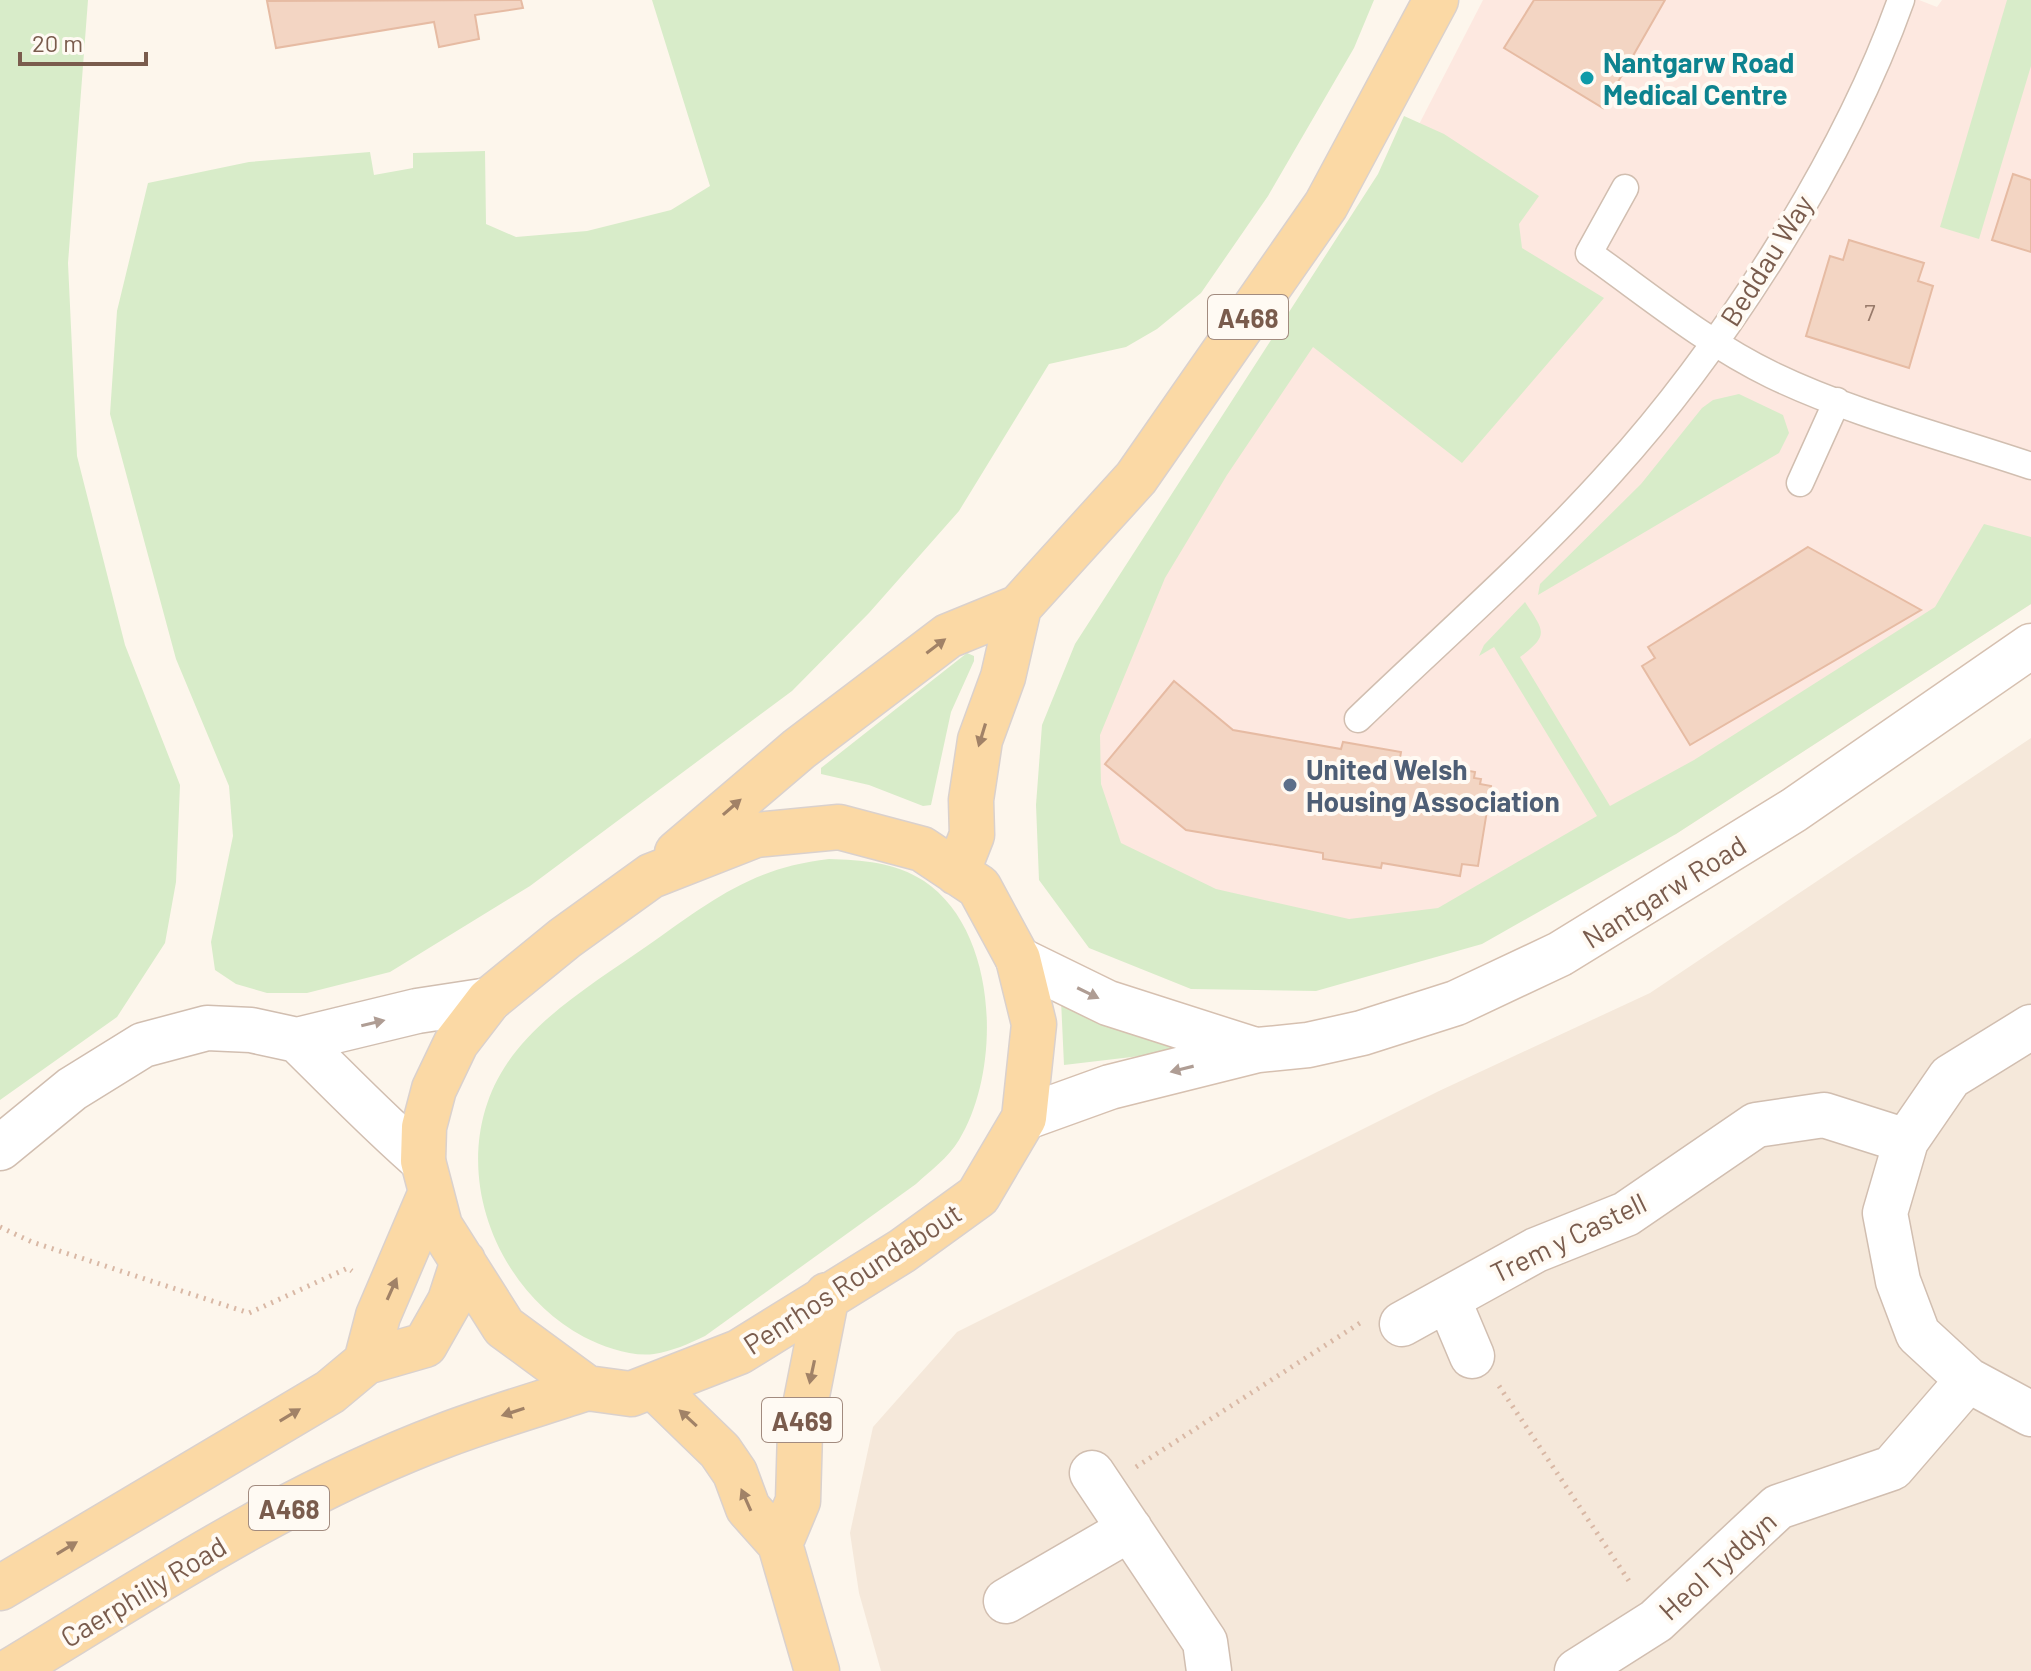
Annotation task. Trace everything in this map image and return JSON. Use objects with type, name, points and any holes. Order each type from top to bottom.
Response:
[{"type":"main road","name":"A468","points":[[651,876],[799,749],[948,636],[1019,607],[1136,478],[1326,205],[1436,0]]},
{"type":"main road","name":"A468","points":[[957,873],[972,835],[971,800],[980,740],[1003,677],[1019,607]]},
{"type":"main road","name":"Penrhos Roundabout","points":[[839,827],[922,849],[979,887],[1018,959],[1034,1024],[1024,1118],[978,1196],[902,1251],[739,1352],[631,1394],[587,1388],[504,1327],[440,1226],[427,1176],[424,1127],[434,1089],[456,1043],[489,1000],[565,938],[651,876],[756,835],[839,827]]},
{"type":"main road","points":[[366,1362],[378,1316],[427,1176]]},
{"type":"main road","name":"A468","points":[[0,1588],[330,1392],[366,1362],[425,1345],[450,1301],[463,1261]]},
{"type":"main road","name":"A469","points":[[780,1544],[798,1501],[800,1431],[827,1295]]},
{"type":"main road","name":"A469","points":[[654,1387],[720,1451],[735,1473],[748,1508],[780,1544],[817,1671]]},
{"type":"main road","name":"Caerphilly Road","points":[[10,1671],[233,1536],[351,1477],[442,1436],[587,1388]]},
{"type":"street","name":"Nantgarw Road","points":[[1024,1118],[1110,1087],[1258,1050],[1308,1045],[1375,1029],[1456,1003],[1560,954],[1794,810],[2031,646]]},
{"type":"street","name":"Nantgarw Road","points":[[1018,959],[1108,1003],[1258,1050]]},
{"type":"street","points":[[0,1148],[72,1089],[143,1045],[207,1028],[251,1030],[297,1040],[417,1011],[489,1000]]},
{"type":"street","points":[[2031,1027],[1950,1077],[1906,1141],[1885,1213],[1898,1281],[1918,1334],[1968,1380],[2031,1414]]},
{"type":"street","points":[[297,1040],[359,1097],[427,1176]]},
{"type":"street","name":"Trem y Castell","points":[[1402,1324],[1536,1250],[1626,1214],[1756,1125],[1824,1115],[1906,1141]]},
{"type":"street","points":[[1448,1299],[1472,1356]]},
{"type":"street","name":"Heol Tyddyn","points":[[1577,1671],[1656,1621],[1778,1507],[1892,1468],[1968,1380]]},
{"type":"street","points":[[1097,1480],[1205,1642],[1209,1671]]},
{"type":"street","points":[[1006,1601],[1130,1529]]},
{"type":"lane","name":"Beddau Way","points":[[1901,0],[1831,154],[1715,342],[1771,375],[1837,401],[2031,466]]},
{"type":"lane","points":[[1358,719],[1610,473],[1715,342],[1589,253],[1625,188]]},
{"type":"lane","points":[[1800,483],[1837,401]]},
{"type":"path","points":[[0,1227],[32,1242],[249,1313],[348,1268],[357,1274]]},
{"type":"path","points":[[1097,1480],[1370,1317],[1402,1324]]},
{"type":"path","points":[[1472,1356],[1490,1373],[1656,1621]]},
{"type":"shaded area","points":[[1483,0],[1919,0],[1937,7],[1942,0],[2031,0],[2031,604],[1676,834],[1248,981],[1043,796],[1080,691],[1395,171]]},
{"type":"shaded area","points":[[2031,738],[2031,1671],[881,1671],[859,1593],[850,1533],[873,1427],[957,1332],[1439,1091],[1650,993]]},
{"type":"green space","points":[[0,0],[88,0],[68,263],[77,456],[125,645],[180,785],[176,882],[165,943],[117,1017],[0,1100]]},
{"type":"green space","points":[[652,0],[1374,0],[1354,48],[1268,196],[1201,293],[1157,329],[1126,347],[1049,364],[959,511],[869,613],[792,691],[530,886],[390,972],[307,993],[267,993],[236,984],[215,970],[211,942],[233,836],[229,786],[176,659],[110,414],[117,311],[148,183],[249,162],[370,152],[374,175],[413,168],[413,153],[485,151],[486,224],[516,237],[587,231],[671,210],[710,186]]},
{"type":"green space","points":[[2007,0],[2031,0],[2031,66],[1979,239],[1940,227]]},
{"type":"green space","points":[[1404,116],[1444,134],[1539,196],[1519,224],[1522,248],[1604,298],[1462,463],[1313,347],[1227,475],[1165,578],[1100,735],[1101,784],[1121,843],[1216,889],[1349,919],[1438,908],[1597,816],[1494,647],[1479,656],[1484,645],[1525,602],[1541,632],[1536,643],[1520,657],[1610,806],[1694,760],[1935,607],[1984,524],[2031,537],[2031,604],[1676,834],[1482,944],[1316,991],[1191,989],[1089,948],[1039,880],[1036,805],[1042,725],[1075,644],[1378,174]]},
{"type":"green space","points":[[1739,394],[1783,415],[1789,433],[1779,453],[1538,595],[1540,584],[1641,484],[1702,408],[1713,400]]},
{"type":"green space","points":[[967,653],[974,656],[974,661],[951,712],[931,805],[923,806],[869,785],[821,774],[821,768]]},
{"type":"green space","points":[[829,859],[878,863],[913,875],[949,904],[967,933],[979,966],[986,1003],[987,1040],[973,1111],[959,1140],[945,1158],[916,1184],[705,1336],[674,1349],[645,1355],[618,1350],[584,1337],[551,1314],[523,1286],[501,1252],[486,1215],[479,1176],[480,1137],[489,1098],[508,1062],[537,1028],[591,985],[732,889],[776,870]]},
{"type":"green space","points":[[1061,1000],[1179,1041],[1174,1052],[1064,1065]]},
{"type":"building","points":[[521,0],[523,8],[475,15],[479,39],[439,47],[434,22],[276,48],[267,1]]},
{"type":"building","name":"Nantgarw Road Medical Centre","points":[[1534,0],[1665,0],[1603,108],[1504,48]]},
{"type":"building","points":[[2013,174],[2031,180],[2031,252],[1992,240]]},
{"type":"building","points":[[1849,240],[1924,263],[1918,281],[1933,286],[1909,368],[1806,336],[1830,256],[1843,260]]},
{"type":"building","points":[[1808,547],[1921,610],[1690,745],[1642,666],[1655,658],[1648,647]]},
{"type":"building","points":[[1174,681],[1233,730],[1341,749],[1343,742],[1401,752],[1400,758],[1475,772],[1474,778],[1481,779],[1480,784],[1491,786],[1478,866],[1462,864],[1460,876],[1382,863],[1381,868],[1323,859],[1323,853],[1186,830],[1105,764]]},
{"type":"place","name":"Nantgarw Road Medical Centre","points":[[1587,78]]},
{"type":"place","name":"United Welsh Housing Association","points":[[1290,785]]}]
